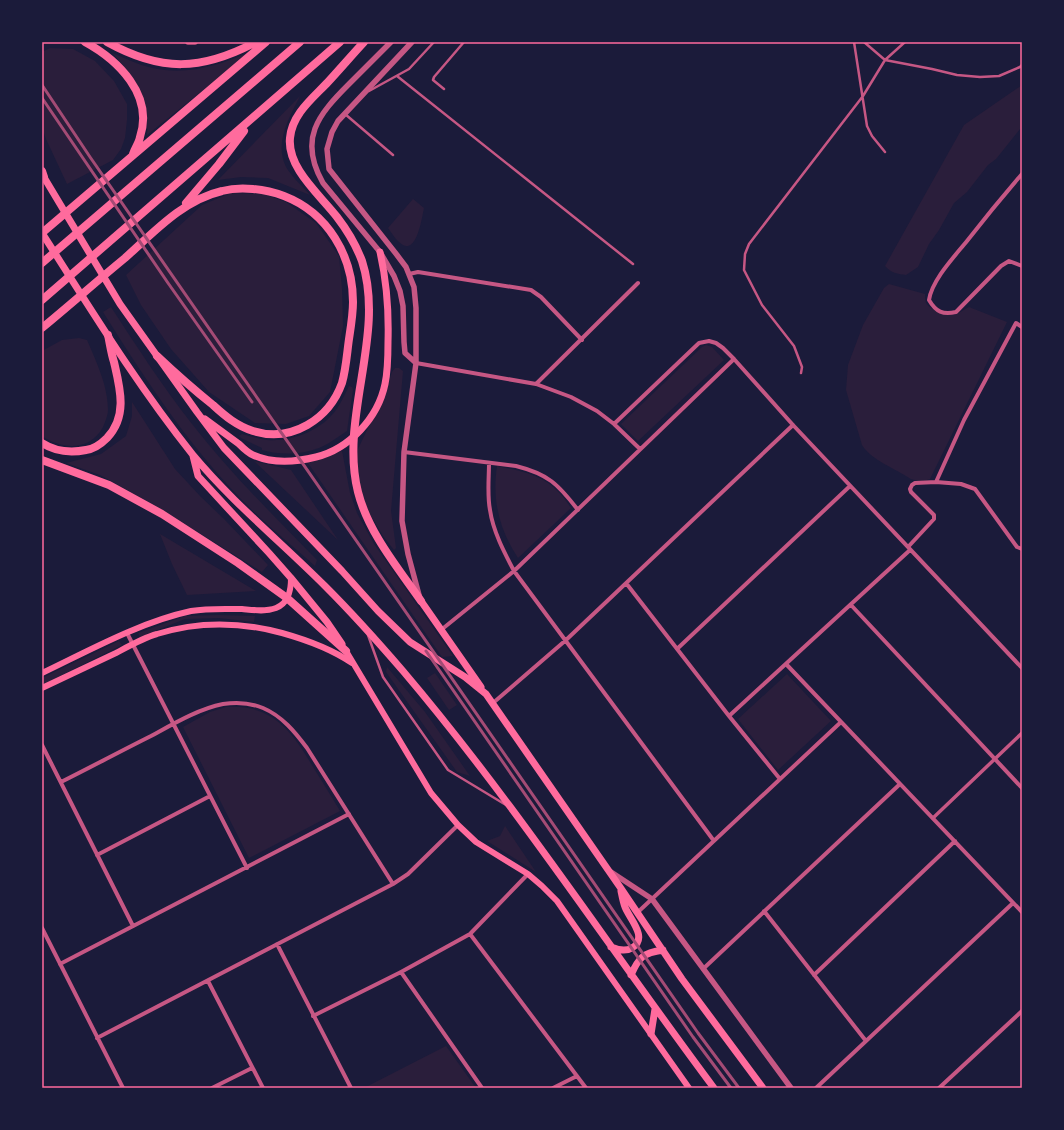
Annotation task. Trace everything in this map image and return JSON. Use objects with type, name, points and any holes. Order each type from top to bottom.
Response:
[{"type":"highway","points":[[85,42],[114,61],[125,72],[139,97],[143,112],[143,124],[140,137],[132,156]]},
{"type":"highway","points":[[106,42],[119,49],[160,63],[179,65],[194,64],[225,57],[256,42]]},
{"type":"highway","points":[[42,233],[266,42]]},
{"type":"highway","points":[[42,262],[300,42]]},
{"type":"highway","points":[[42,300],[252,120],[340,42]]},
{"type":"highway","points":[[364,42],[302,109],[292,126],[289,144],[298,169],[338,218],[356,247],[361,260],[367,284],[369,306],[366,345],[354,429],[353,460],[358,492],[365,515],[420,601]]},
{"type":"highway","points":[[42,328],[180,210],[220,164],[252,120]]},
{"type":"highway","points":[[157,356],[230,420],[254,432],[271,434],[288,433],[302,429],[322,414],[335,397],[341,384],[345,368],[353,311],[351,277],[340,246],[319,218],[290,198],[272,192],[253,189],[223,190],[199,199],[180,210]]},
{"type":"highway","points":[[42,444],[55,450],[67,452],[89,450],[103,442],[113,430],[119,416],[121,396],[108,335]]},
{"type":"highway","points":[[42,460],[124,492],[193,534],[288,598],[346,651]]},
{"type":"main road","points":[[43,174],[120,304],[224,448],[342,571],[381,614],[410,642],[465,677],[486,694]]},
{"type":"main road","points":[[42,233],[164,418],[193,454],[255,521],[324,585],[366,629],[428,702],[510,808],[714,1088]]},
{"type":"main road","points":[[197,412],[252,455],[265,459],[279,462],[308,459],[326,455],[346,444],[366,424],[377,406],[385,385],[388,352],[389,308],[380,252]]},
{"type":"main road","points":[[193,454],[198,476],[246,527],[327,622],[431,792],[458,825],[476,842],[528,874],[557,901],[689,1088]]},
{"type":"main road","points":[[42,674],[127,633],[176,615],[191,611],[225,609],[268,610],[277,608],[288,598],[291,578]]},
{"type":"main road","points":[[420,601],[609,870],[682,979],[763,1088]]},
{"type":"main road","points":[[42,688],[156,634],[179,628],[222,623],[268,629],[300,638],[326,647],[353,664]]},
{"type":"main road","points":[[611,947],[621,950],[630,949],[636,945],[639,938],[637,929],[625,906],[620,887]]},
{"type":"main road","points":[[631,975],[637,962],[643,956],[651,952],[663,950]]},
{"type":"main road","points":[[651,1034],[655,1009]]},
{"type":"street","points":[[188,42],[195,42]]},
{"type":"street","points":[[391,42],[329,104],[314,128],[311,153],[316,171],[323,183],[380,252],[394,276],[400,291],[403,306],[405,353],[416,363],[536,384],[571,397],[597,411],[614,424],[640,449]]},
{"type":"street","points":[[412,42],[338,121],[329,138],[327,148],[329,169],[406,267],[414,287],[416,308],[416,363],[404,452],[402,521],[408,554],[420,601]]},
{"type":"street","points":[[1022,174],[944,269],[930,293],[929,300],[933,307],[940,313],[956,312],[1001,266],[1009,261],[1022,266]]},
{"type":"street","points":[[409,274],[418,272],[531,290],[541,297],[582,340]]},
{"type":"street","points":[[536,384],[638,283]]},
{"type":"street","points":[[936,482],[964,420],[1016,323],[1022,327]]},
{"type":"street","points":[[614,424],[699,342],[709,341],[716,343],[734,359],[793,425],[1022,668]]},
{"type":"street","points":[[441,630],[514,571],[734,359]]},
{"type":"street","points":[[493,703],[566,640],[793,425]]},
{"type":"street","points":[[404,452],[532,470],[545,476],[565,493],[578,510]]},
{"type":"street","points":[[489,463],[491,517],[499,539],[514,571],[714,841]]},
{"type":"street","points":[[729,716],[851,605],[909,548],[934,520],[934,515],[911,492],[910,489],[912,485],[936,482],[960,484],[975,489],[1017,547],[1022,549]]},
{"type":"street","points":[[677,649],[850,486]]},
{"type":"street","points":[[626,583],[780,779]]},
{"type":"street","points":[[851,605],[1022,788]]},
{"type":"street","points":[[127,633],[247,868]]},
{"type":"street","points":[[786,664],[1022,912]]},
{"type":"street","points":[[61,782],[173,724],[209,708],[224,704],[249,704],[275,714],[291,728],[307,748],[393,884]]},
{"type":"street","points":[[638,912],[841,722]]},
{"type":"street","points":[[933,818],[1022,733]]},
{"type":"street","points":[[42,745],[133,926]]},
{"type":"street","points":[[703,969],[900,784]]},
{"type":"street","points":[[97,855],[210,796]]},
{"type":"street","points":[[60,964],[349,814]]},
{"type":"street","points":[[97,1038],[393,884],[408,874],[458,825]]},
{"type":"street","points":[[814,975],[955,842]]},
{"type":"street","points":[[609,870],[652,899],[791,1088]]},
{"type":"street","points":[[313,1016],[401,972],[470,934],[528,874]]},
{"type":"street","points":[[816,1088],[1013,903]]},
{"type":"street","points":[[764,911],[866,1041]]},
{"type":"street","points":[[42,928],[123,1088]]},
{"type":"street","points":[[470,934],[586,1088]]},
{"type":"street","points":[[277,944],[351,1088]]},
{"type":"street","points":[[401,972],[482,1088]]},
{"type":"street","points":[[208,981],[263,1088]]},
{"type":"street","points":[[939,1088],[1022,1011]]},
{"type":"street","points":[[212,1088],[252,1068]]},
{"type":"street","points":[[553,1088],[577,1076]]},
{"type":"lane","points":[[363,94],[409,69],[434,42]]},
{"type":"lane","points":[[444,89],[434,80],[434,77],[464,42]]},
{"type":"lane","points":[[854,42],[867,126],[872,136],[885,152]]},
{"type":"lane","points":[[864,42],[885,60],[956,75],[980,77],[999,76],[1022,65]]},
{"type":"lane","points":[[801,373],[802,367],[794,346],[762,305],[744,270],[745,254],[749,244],[862,96],[885,60],[905,42]]},
{"type":"lane","points":[[397,76],[633,264]]},
{"type":"lane","points":[[344,114],[393,155]]},
{"type":"lane","points":[[366,629],[384,677],[448,770],[510,808]]},
{"type":"shaded area","points":[[50,48],[73,49],[95,61],[114,81],[127,104],[125,138],[121,149],[113,160],[67,184],[42,128],[42,52]]},
{"type":"shaded area","points":[[251,52],[147,135],[146,111],[140,90],[135,81],[112,53],[152,68],[182,71],[228,61]]},
{"type":"shaded area","points":[[1022,85],[1022,128],[996,159],[988,165],[967,192],[954,203],[939,230],[929,244],[918,267],[906,275],[892,272],[885,266],[964,125]]},
{"type":"shaded area","points":[[300,96],[284,131],[282,149],[286,167],[310,195],[268,178],[241,177],[218,180]]},
{"type":"shaded area","points":[[231,193],[263,194],[286,202],[316,223],[339,256],[343,326],[330,392],[309,416],[286,424],[255,423],[209,392],[171,349],[141,305],[126,275],[202,205]]},
{"type":"shaded area","points":[[413,199],[424,208],[418,233],[412,244],[408,246],[403,245],[398,241],[388,228]]},
{"type":"shaded area","points":[[889,284],[925,294],[926,303],[932,309],[939,312],[955,315],[969,307],[1007,322],[930,479],[925,481],[911,479],[878,460],[866,450],[862,445],[846,390],[848,365],[863,325],[884,288]]},
{"type":"shaded area","points":[[111,307],[160,381],[192,424],[237,477],[317,560],[315,566],[251,509],[209,464],[190,440],[136,364],[103,312]]},
{"type":"shaded area","points":[[79,338],[87,340],[98,365],[106,392],[108,412],[103,427],[98,435],[84,444],[67,446],[50,441],[42,436],[42,351],[62,340]]},
{"type":"shaded area","points":[[706,345],[712,347],[724,360],[638,441],[621,424],[702,347]]},
{"type":"shaded area","points":[[395,368],[399,368],[403,371],[391,511],[396,548],[394,550],[383,536],[371,516],[361,495],[357,451],[370,424],[380,408],[392,372]]},
{"type":"shaded area","points":[[349,386],[352,387],[353,390],[347,431],[321,447],[305,452],[287,454],[270,452],[262,450],[262,448],[239,436],[242,434],[264,440],[276,440],[305,434],[322,424],[330,417],[338,407]]},
{"type":"shaded area","points":[[132,402],[175,469],[268,565],[262,572],[156,506],[100,475],[66,463],[101,454],[126,436],[132,416]]},
{"type":"shaded area","points":[[342,451],[350,493],[357,513],[374,544],[453,656],[442,657],[308,463]]},
{"type":"shaded area","points":[[254,461],[291,470],[338,540]]},
{"type":"shaded area","points":[[497,466],[530,474],[548,483],[556,489],[571,508],[518,558],[506,536],[498,514],[496,502]]},
{"type":"shaded area","points":[[160,534],[256,591],[187,595]]},
{"type":"shaded area","points":[[185,616],[255,616],[254,622],[219,618],[185,619],[140,637],[138,633]]},
{"type":"shaded area","points":[[119,641],[122,645],[42,685],[42,678]]},
{"type":"shaded area","points":[[387,667],[425,712],[470,776],[457,772],[386,672]]},
{"type":"shaded area","points":[[435,673],[457,705],[449,710],[427,678]]},
{"type":"shaded area","points":[[787,674],[831,721],[778,770],[738,719]]},
{"type":"shaded area","points":[[226,707],[242,707],[256,710],[279,722],[297,742],[340,811],[249,858],[183,727],[210,712]]},
{"type":"shaded area","points":[[505,826],[536,872],[487,841],[500,836]]},
{"type":"shaded area","points":[[446,1046],[476,1088],[364,1088]]},
{"type":"railway","points":[[42,85],[90,157],[698,1033],[739,1088]]},
{"type":"railway","points":[[42,98],[168,283],[252,402]]},
{"type":"railway","points":[[426,651],[693,1037],[731,1088]]}]
